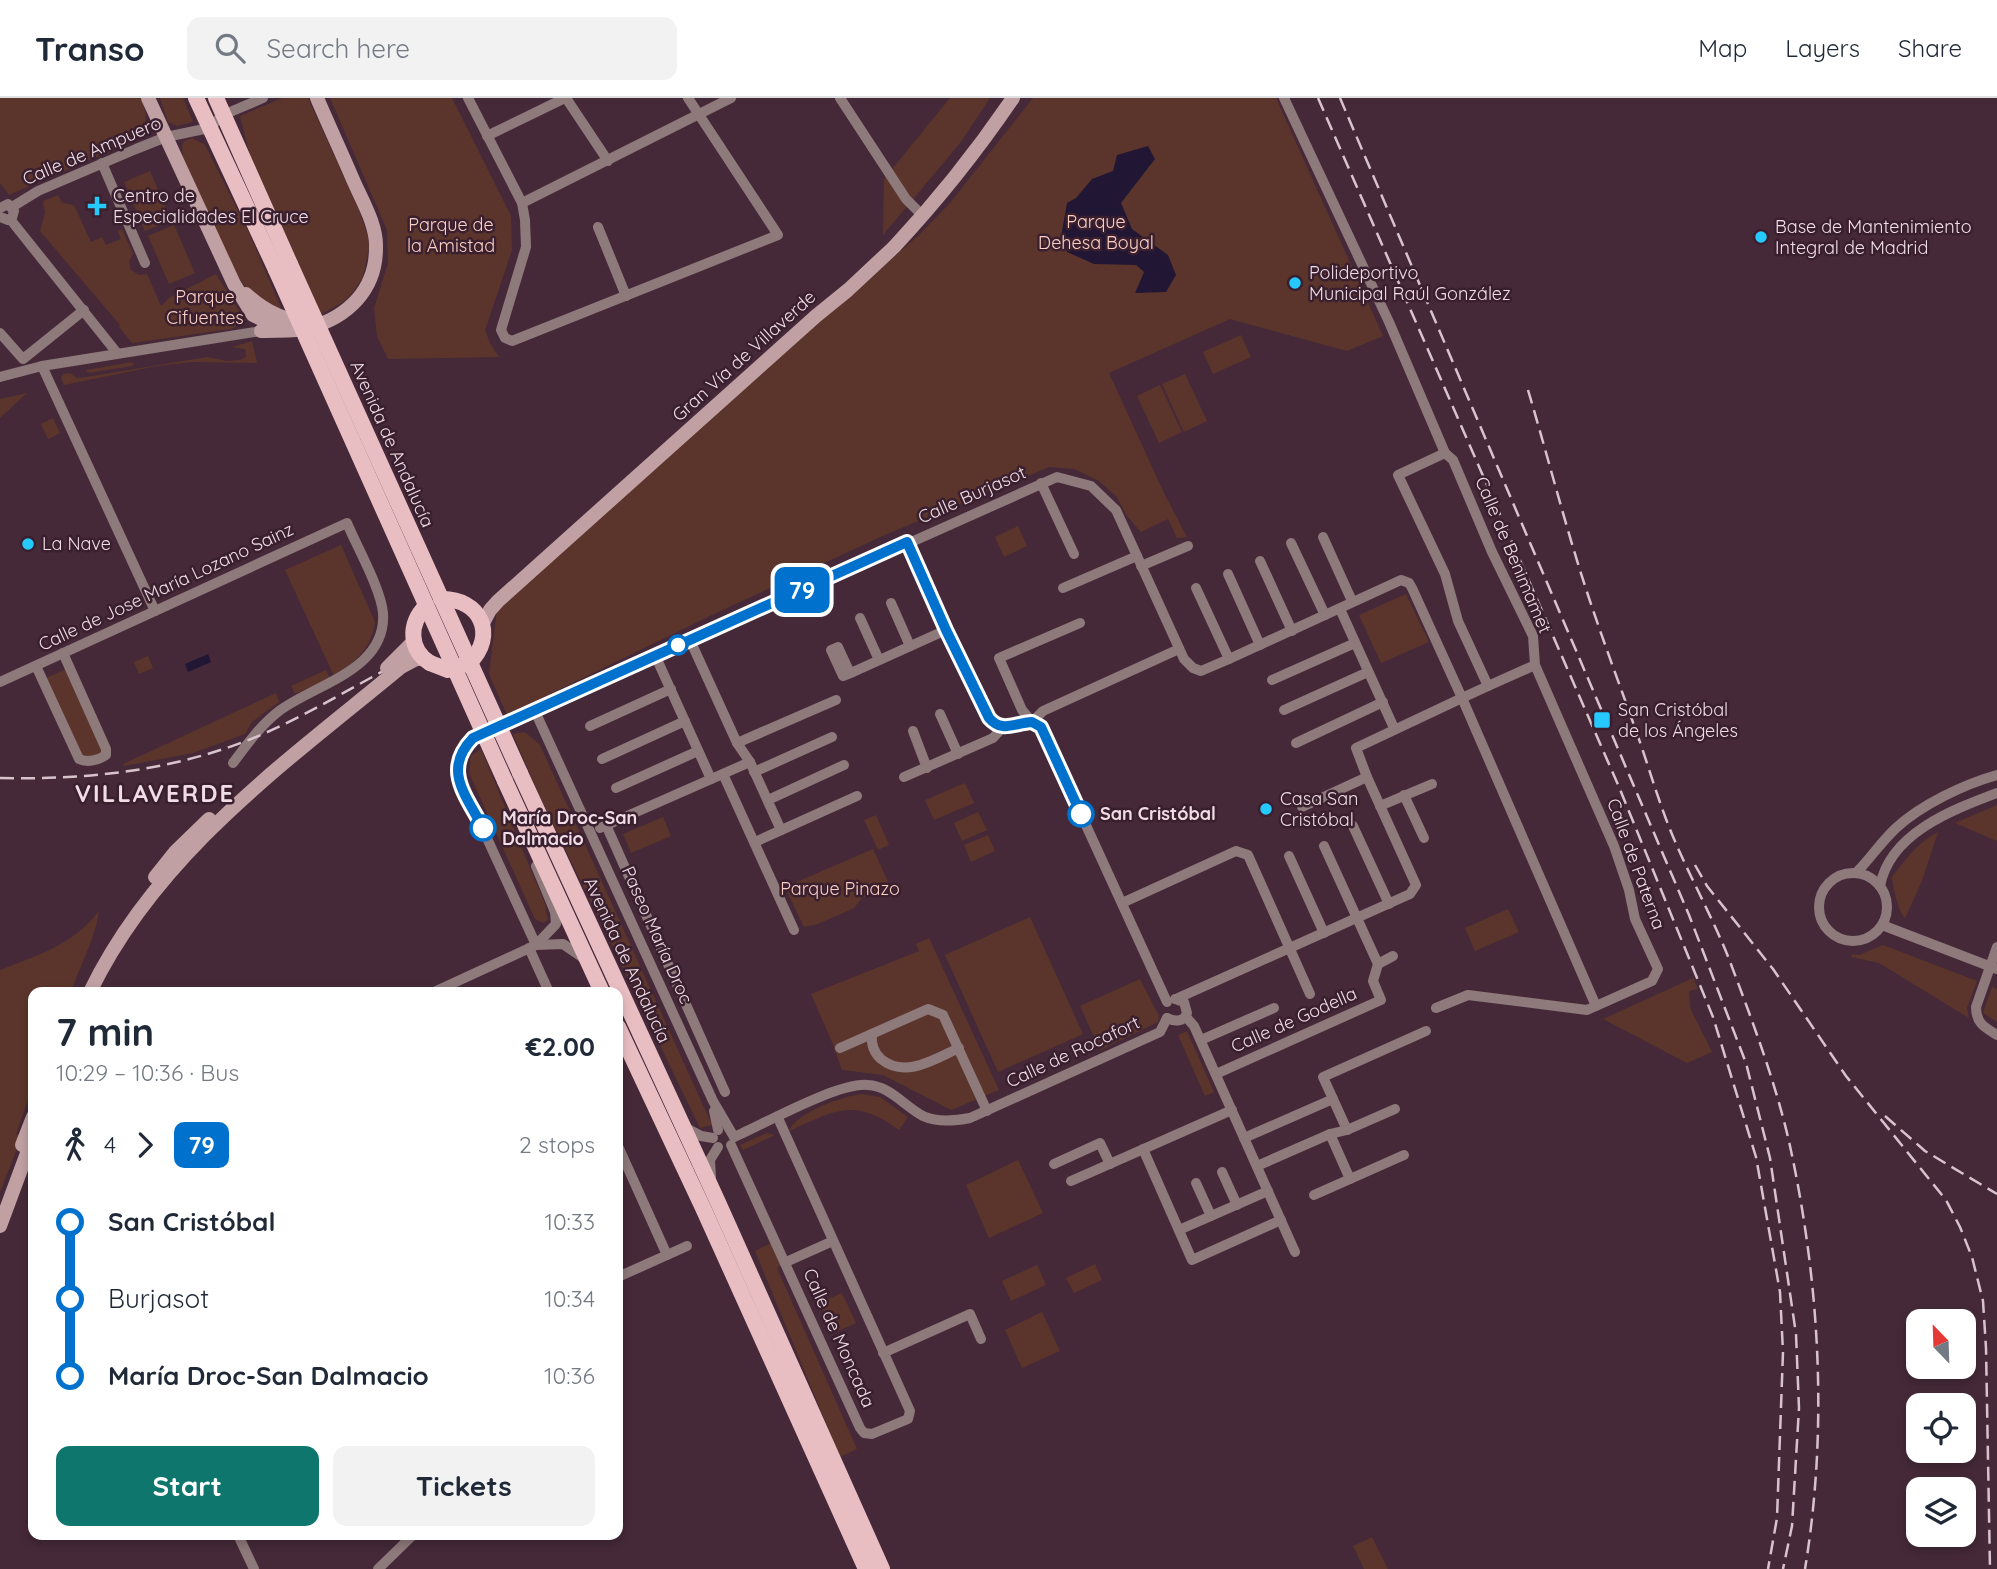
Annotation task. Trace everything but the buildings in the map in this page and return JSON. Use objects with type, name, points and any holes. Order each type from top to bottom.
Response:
[{"type":"main road","name":"Avenida de Andalucía","points":[[196,98],[209,128],[283,267]]},
{"type":"main road","name":"Avenida de Andalucía","points":[[216,98],[283,267],[461,666],[614,987]]},
{"type":"main road","points":[[453,599],[464,602],[474,610],[482,625],[481,646],[461,666],[440,667],[424,659],[416,651],[412,631],[415,620],[433,603],[453,599]]},
{"type":"main road","name":"Avenida de Andalucía","points":[[512,777],[527,830],[600,987]]},
{"type":"main road","name":"Avenida de Andalucía","points":[[623,1005],[716,1200],[882,1569]]},
{"type":"main road","name":"Avenida de Andalucía","points":[[623,1038],[866,1569]]},
{"type":"street","points":[[148,98],[231,275],[262,319],[283,330],[308,328],[348,309],[362,297],[374,271],[377,246],[368,214],[317,98]]},
{"type":"street","points":[[209,128],[223,115],[263,98]]},
{"type":"street","points":[[468,98],[522,204],[526,247],[501,330],[507,340],[517,341],[778,235],[688,98]]},
{"type":"street","points":[[487,136],[565,98],[608,160]]},
{"type":"street","points":[[522,204],[731,98]]},
{"type":"street","points":[[841,98],[906,199],[919,212]]},
{"type":"street","name":"Gran Vía de Villaverde","points":[[474,610],[494,597],[892,244],[960,163],[1006,98]]},
{"type":"street","name":"Gran Vía de Villaverde","points":[[482,625],[489,610],[498,601],[848,290],[939,198],[981,145],[1013,98]]},
{"type":"street","name":"Calle de Benimamet","points":[[1284,98],[1389,322],[1445,453],[1453,460],[1492,552],[1533,636],[1535,665]]},
{"type":"street","name":"Calle de Ampuero","points":[[3,207],[166,137],[209,128]]},
{"type":"street","points":[[103,163],[145,263]]},
{"type":"street","points":[[3,207],[14,214],[4,220],[84,310],[117,353]]},
{"type":"street","points":[[598,227],[626,296]]},
{"type":"street","points":[[1,336],[23,359],[84,310]]},
{"type":"street","points":[[239,333],[262,319],[281,318],[306,323],[331,319]]},
{"type":"street","points":[[0,377],[42,366],[239,333],[262,319]]},
{"type":"street","points":[[42,366],[155,611]]},
{"type":"street","points":[[1445,453],[1398,475],[1445,575],[1458,621],[1488,686]]},
{"type":"street","name":"Calle Burjasot","points":[[534,709],[1057,477],[1091,486],[1116,510],[1178,649]]},
{"type":"street","name":"Calle Burjasot","points":[[1041,483],[1074,554]]},
{"type":"street","name":"Calle de Jose María Lozano Sainz","points":[[0,682],[346,523],[380,599],[383,614],[380,636],[367,656],[352,669],[280,710],[262,726],[233,763]]},
{"type":"street","points":[[1323,537],[1352,601]]},
{"type":"street","points":[[907,542],[989,718],[1003,727],[1032,722],[1042,711],[1178,649],[1186,663],[1201,671],[1401,580],[1409,583],[1597,1006]]},
{"type":"street","points":[[1291,543],[1325,615]]},
{"type":"street","points":[[1063,589],[1188,545]]},
{"type":"street","points":[[1260,561],[1292,631]]},
{"type":"street","points":[[1228,573],[1260,645]]},
{"type":"street","points":[[1196,588],[1229,659]]},
{"type":"street","points":[[891,604],[910,646]]},
{"type":"street","points":[[1340,609],[1394,728]]},
{"type":"street","points":[[860,618],[879,660]]},
{"type":"street","points":[[1080,623],[999,658],[1022,710],[1032,722],[1041,727],[1122,903],[1173,1000],[1186,1005],[1186,1017],[1174,1021],[1167,1018],[1165,1007],[1173,1000],[1410,894],[1416,885],[1356,748],[1394,728],[1535,665]]},
{"type":"street","points":[[850,673],[946,630]]},
{"type":"street","points":[[690,639],[737,743],[752,767],[781,830]]},
{"type":"street","points":[[85,987],[125,916],[175,852],[245,786],[395,661],[413,642]]},
{"type":"street","points":[[1272,680],[1355,643]]},
{"type":"street","points":[[36,666],[79,759],[101,759],[106,755],[106,750],[64,653]]},
{"type":"street","points":[[655,655],[711,779]]},
{"type":"street","points":[[93,987],[135,915],[199,839],[401,667],[416,659],[424,659]]},
{"type":"street","name":"Calle de Paterna","points":[[1436,1008],[1468,995],[1587,1010],[1652,981],[1658,970],[1634,919],[1629,890],[1614,846],[1535,665]]},
{"type":"street","points":[[1284,710],[1368,672]]},
{"type":"street","points":[[590,726],[670,689]]},
{"type":"street","points":[[737,743],[836,700]]},
{"type":"street","points":[[1296,743],[1383,702]]},
{"type":"street","points":[[534,709],[473,738],[460,752],[457,773],[533,946],[547,987]]},
{"type":"street","name":"Paseo María Droc","points":[[534,709],[713,1101],[723,1138]]},
{"type":"street","points":[[940,714],[958,754]]},
{"type":"street","points":[[602,759],[685,721]]},
{"type":"street","points":[[904,777],[993,738],[1003,727]]},
{"type":"street","points":[[914,731],[927,768]]},
{"type":"street","points":[[591,832],[723,774],[752,767],[832,737]]},
{"type":"street","points":[[616,788],[698,751]]},
{"type":"street","points":[[768,800],[844,765]]},
{"type":"street","points":[[723,774],[794,930]]},
{"type":"street","points":[[1856,873],[1898,827],[1917,812],[1942,798],[1997,775]]},
{"type":"street","points":[[1302,807],[1367,777]]},
{"type":"street","points":[[1380,806],[1432,784]]},
{"type":"street","points":[[1880,886],[1888,861],[1909,839],[1945,816],[1997,793]]},
{"type":"street","points":[[755,842],[857,796]]},
{"type":"street","points":[[1404,796],[1424,838]]},
{"type":"street","name":"Paseo María Droc","points":[[606,825],[724,1091]]},
{"type":"street","points":[[1353,826],[1389,904]]},
{"type":"street","points":[[446,987],[533,946],[555,924],[555,912],[534,862],[527,830]]},
{"type":"street","points":[[1324,846],[1357,918]]},
{"type":"street","points":[[1122,903],[1236,851],[1248,855],[1310,994]]},
{"type":"street","points":[[1289,856],[1324,933]]},
{"type":"street","points":[[1856,873],[1865,875],[1880,886],[1887,905],[1882,925],[1875,934],[1853,941],[1832,934],[1824,925],[1819,904],[1827,885],[1835,878],[1856,873]]},
{"type":"street","name":"Calle de Godella","points":[[1216,1074],[1381,1000],[1373,981],[1378,964],[1357,918]]},
{"type":"street","points":[[1882,925],[1994,967]]},
{"type":"street","points":[[533,946],[563,944],[587,960]]},
{"type":"street","points":[[1997,947],[1994,967],[1976,1007],[1976,1016],[1981,1025],[1997,1035]]},
{"type":"street","points":[[1378,964],[1393,956]]},
{"type":"street","name":"Calle de Godella","points":[[1200,1041],[1274,1008]]},
{"type":"street","points":[[840,1048],[928,1009],[943,1015],[987,1111]]},
{"type":"street","name":"Calle de Godella","points":[[1186,1017],[1194,1026],[1295,1252]]},
{"type":"street","name":"Calle de Rocafort","points":[[723,1138],[778,1118],[831,1092],[867,1084],[892,1093],[923,1116],[940,1121],[970,1118],[1160,1032],[1167,1018]]},
{"type":"street","points":[[1347,1130],[1323,1077],[1426,1031]]},
{"type":"street","points":[[872,1034],[871,1043],[875,1052],[892,1066],[906,1068],[922,1064],[959,1048]]},
{"type":"street","points":[[1244,1138],[1333,1099]]},
{"type":"street","points":[[1071,1181],[1232,1110]]},
{"type":"street","points":[[1257,1166],[1330,1134],[1347,1130],[1395,1110]]},
{"type":"street","name":"Calle de Moncada","points":[[723,1138],[786,1262],[864,1433],[872,1434],[908,1419],[910,1411],[778,1118]]},
{"type":"street","points":[[682,1126],[701,1136],[723,1138],[710,1160],[716,1200]]},
{"type":"street","points":[[0,1206],[28,1130]]},
{"type":"street","points":[[1330,1134],[1350,1180]]},
{"type":"street","points":[[1054,1164],[1100,1143],[1110,1164]]},
{"type":"street","points":[[1143,1149],[1192,1260],[1281,1220]]},
{"type":"street","points":[[0,1226],[28,1150]]},
{"type":"street","points":[[1314,1195],[1404,1156]]},
{"type":"street","points":[[623,1157],[667,1255]]},
{"type":"street","points":[[1222,1172],[1237,1205]]},
{"type":"street","points":[[1196,1183],[1211,1216]]},
{"type":"street","points":[[1179,1230],[1268,1191]]},
{"type":"street","name":"Calle de Moncada","points":[[786,1262],[833,1241]]},
{"type":"street","points":[[623,1275],[687,1246]]},
{"type":"street","name":"Calle de Moncada","points":[[883,1353],[970,1314],[981,1339]]},
{"type":"street","points":[[241,1540],[254,1569]]},
{"type":"street","points":[[379,1569],[408,1540]]},
{"type":"green space","points":[[0,98],[141,98],[145,110],[144,126],[134,140],[9,195],[0,183]]},
{"type":"green space","points":[[160,98],[183,98],[193,122],[177,126],[168,122]]},
{"type":"green space","points":[[282,98],[308,98],[368,236],[369,248],[363,277],[345,301],[320,315],[251,160],[240,116]]},
{"type":"green space","name":"Parque de la Amistad","points":[[330,98],[452,98],[511,216],[512,250],[485,330],[499,357],[388,359],[377,336],[374,308],[388,263],[387,230]]},
{"type":"green space","points":[[950,98],[990,98],[960,143],[883,235],[884,179]]},
{"type":"green space","name":"Parque Dehesa Boyal","points":[[1033,98],[1276,98],[1383,336],[1347,351],[1230,319],[1109,373],[1187,537],[1177,538],[1168,519],[1141,532],[1127,516],[1116,496],[1099,481],[1074,469],[1049,467],[887,534],[714,614],[507,715],[489,674],[498,601],[918,236],[950,203]]},
{"type":"green space","points":[[192,138],[205,145],[249,233],[282,310],[250,293],[235,273],[183,157],[184,141]]},
{"type":"green space","points":[[150,171],[171,220],[145,231],[124,182]]},
{"type":"green space","name":"Parque Cifuentes","points":[[58,195],[62,203],[74,205],[91,242],[102,237],[106,245],[121,239],[118,231],[122,229],[133,254],[129,261],[131,270],[139,275],[147,274],[161,306],[169,298],[216,274],[241,314],[241,324],[231,329],[132,343],[120,325],[40,231],[45,213],[43,201]]},
{"type":"green space","points":[[174,225],[195,273],[169,284],[148,236]]},
{"type":"green space","points":[[1241,335],[1251,357],[1213,374],[1203,352]]},
{"type":"green space","points":[[252,341],[257,363],[192,362],[157,366],[64,385],[61,378],[63,374],[70,373],[77,378],[86,377],[207,357],[227,361],[240,360],[246,357],[245,349],[232,347]]},
{"type":"green space","points":[[132,362],[132,366],[88,373],[86,370]]},
{"type":"green space","points":[[1185,374],[1207,421],[1184,432],[1162,384]]},
{"type":"green space","points":[[1160,385],[1182,432],[1159,443],[1137,396]]},
{"type":"green space","points":[[27,393],[0,418],[0,399]]},
{"type":"green space","points":[[53,418],[60,433],[48,439],[41,424]]},
{"type":"green space","points":[[1018,526],[1027,546],[1004,557],[995,537]]},
{"type":"green space","points":[[341,545],[375,622],[370,640],[361,654],[334,676],[285,570]]},
{"type":"green space","points":[[1406,594],[1429,642],[1381,663],[1359,615]]},
{"type":"green space","points":[[148,656],[153,668],[139,674],[134,662]]},
{"type":"green space","points":[[68,668],[103,747],[102,755],[82,758],[44,679]]},
{"type":"green space","points":[[326,670],[330,678],[295,694],[291,686]]},
{"type":"green space","points":[[276,693],[279,702],[252,722],[245,734],[193,753],[124,766],[123,764]]},
{"type":"green space","points":[[525,732],[540,745],[712,1125],[700,1128],[539,795],[513,734]]},
{"type":"green space","points":[[481,749],[545,904],[548,920],[543,923],[535,919],[469,773],[471,756]]},
{"type":"green space","points":[[965,783],[974,803],[934,820],[925,800]]},
{"type":"green space","points":[[1997,805],[1997,841],[1955,823]]},
{"type":"green space","points":[[978,812],[987,830],[962,841],[954,823]]},
{"type":"green space","points":[[876,815],[889,845],[878,850],[864,820]]},
{"type":"green space","points":[[663,817],[671,836],[631,853],[623,834]]},
{"type":"green space","points":[[1938,832],[1922,881],[1905,918],[1898,905],[1892,877],[1918,846]]},
{"type":"green space","points":[[988,835],[995,851],[971,862],[964,845]]},
{"type":"green space","name":"Parque Pinazo","points":[[873,849],[890,886],[862,898],[854,908],[818,924],[804,927],[785,887]]},
{"type":"green space","points":[[1508,909],[1519,932],[1475,951],[1465,928]]},
{"type":"green space","points":[[99,911],[91,942],[73,987],[28,987],[28,1100],[16,1134],[22,1136],[0,1192],[0,970],[66,941],[89,923]]},
{"type":"green space","points":[[1030,917],[1083,1034],[998,1072],[945,955]]},
{"type":"green space","points":[[929,938],[999,1090],[951,1110],[883,1075],[842,1070],[811,994],[919,951],[916,944]]},
{"type":"green space","points":[[1883,945],[1977,981],[1967,1008],[1969,1018],[1879,963],[1851,957],[1852,954],[1859,955]]},
{"type":"green space","points":[[1693,978],[1698,989],[1689,991],[1690,1008],[1712,1052],[1687,1063],[1603,1019]]},
{"type":"green space","points":[[1140,979],[1159,1016],[1158,1022],[1100,1050],[1080,1006]]},
{"type":"green space","points":[[1992,987],[1997,989],[1997,1022],[1983,1013]]},
{"type":"green space","points":[[1187,1031],[1214,1092],[1205,1096],[1178,1035]]},
{"type":"green space","points":[[862,1094],[880,1097],[908,1117],[899,1130],[869,1113],[845,1110],[820,1117],[789,1131],[801,1117],[811,1111]]},
{"type":"green space","points":[[767,1133],[775,1135],[743,1150],[740,1145]]},
{"type":"green space","points":[[1018,1160],[1043,1213],[989,1238],[966,1185]]},
{"type":"green space","points":[[771,1243],[781,1265],[777,1268],[857,1449],[840,1457],[755,1251]]},
{"type":"green space","points":[[1095,1264],[1102,1280],[1074,1293],[1066,1278]]},
{"type":"green space","points":[[1037,1265],[1046,1285],[1011,1301],[1002,1281]]},
{"type":"green space","points":[[842,1293],[856,1323],[834,1333],[820,1303]]},
{"type":"green space","points":[[1042,1312],[1060,1351],[1022,1368],[1005,1330]]},
{"type":"green space","points":[[1372,1537],[1388,1569],[1364,1569],[1353,1546]]},
{"type":"shaded area","points":[[1148,146],[1155,159],[1121,203],[1132,229],[1168,255],[1176,275],[1166,292],[1135,293],[1144,272],[1136,265],[1094,264],[1067,252],[1061,237],[1067,203],[1076,198],[1092,179],[1113,171],[1117,155]]},
{"type":"shaded area","points":[[208,654],[211,662],[188,672],[185,664]]},
{"type":"railway","points":[[1318,98],[1619,787],[1713,1017],[1756,1157],[1780,1292],[1783,1352],[1777,1518],[1768,1569]]},
{"type":"railway","points":[[1340,98],[1689,915],[1746,1063],[1770,1158],[1796,1334],[1799,1408],[1792,1526],[1783,1569]]},
{"type":"railway","points":[[1528,390],[1571,542],[1600,631],[1666,819],[1722,941],[1746,1005],[1771,1075],[1790,1146],[1808,1251],[1817,1357],[1817,1464],[1805,1569]]},
{"type":"railway","points":[[0,778],[96,775],[159,766],[221,750],[290,722],[402,661]]},
{"type":"railway","points":[[1695,865],[1707,886],[1773,969],[1846,1076],[1946,1200],[1960,1227],[1972,1257],[1983,1301],[1990,1569]]},
{"type":"railway","points":[[1885,1116],[1925,1151],[1997,1194]]},
{"type":"bus line","name":"79","points":[[483,828],[457,773],[460,752],[473,738],[907,542],[989,718],[1003,727],[1032,722],[1041,727],[1081,814]]},
{"type":"place","name":"Centro de Especialidades El Cruce","points":[[97,206]]},
{"type":"place","name":"Base de Mantenimiento Integral de Madrid","points":[[1761,237]]},
{"type":"place","name":"Polideportivo Municipal Raúl González","points":[[1295,283]]},
{"type":"place","name":"La Nave","points":[[28,544]]},
{"type":"place","name":"San Cristóbal de los Ángeles","points":[[1602,720]]},
{"type":"place","name":"Casa San Cristóbal","points":[[1266,809]]},
{"type":"place","name":"San Cristóbal","points":[[1081,814]]},
{"type":"place","name":"María Droc-San Dalmacio","points":[[483,828]]},
{"type":"district","name":"VILLAVERDE","points":[[155,794]]}]
